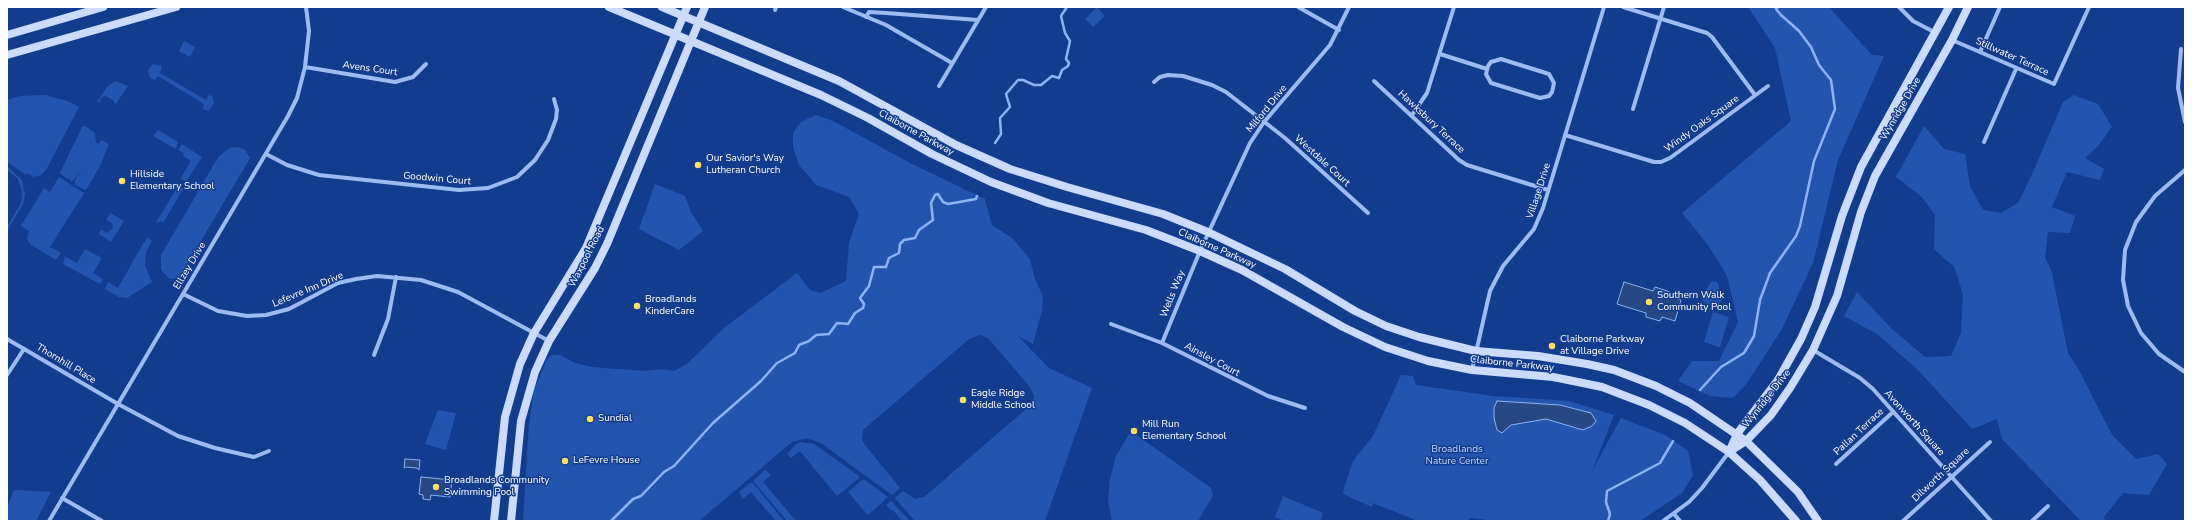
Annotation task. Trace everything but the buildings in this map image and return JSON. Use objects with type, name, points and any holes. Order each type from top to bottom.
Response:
[{"type":"main road","points":[[7,35],[103,7]]},
{"type":"main road","points":[[7,55],[176,7]]},
{"type":"main road","name":"Claiborne Parkway","points":[[610,7],[848,108],[932,154],[991,182],[1048,203],[1146,230],[1200,251],[1253,276],[1364,338],[1428,361],[1472,370],[1553,377],[1602,387],[1632,398],[1672,416],[1729,452],[1760,480],[1796,521]]},
{"type":"main road","name":"Claiborne Parkway","points":[[662,7],[839,81],[956,144],[1010,169],[1163,214],[1208,232],[1285,269],[1355,311],[1386,326],[1419,337],[1476,351],[1570,360],[1614,370],[1656,386],[1690,403],[1746,441],[1798,492],[1818,521]]},
{"type":"main road","name":"Waxpool Road","points":[[494,521],[504,416],[520,364],[534,333],[586,248],[687,7]]},
{"type":"main road","name":"Waxpool Road","points":[[511,521],[521,421],[535,372],[549,342],[595,268],[607,244],[705,7]]},
{"type":"main road","name":"Wynridge Drive","points":[[1729,452],[1737,434],[1778,380],[1801,339],[1814,307],[1842,216],[1861,167],[1949,7]]},
{"type":"main road","name":"Wynridge Drive","points":[[1729,452],[1746,441],[1778,404],[1813,350],[1837,296],[1862,212],[1875,176],[1952,40],[1968,7]]},
{"type":"street","name":"Ellzey Drive","points":[[49,521],[291,110],[305,67],[309,31],[306,7]]},
{"type":"street","points":[[843,7],[898,31],[952,63]]},
{"type":"street","points":[[939,86],[986,7]]},
{"type":"street","points":[[1298,7],[1339,30]]},
{"type":"street","name":"Milford Drive","points":[[1200,251],[1241,159],[1264,122],[1320,59],[1339,30],[1349,7]]},
{"type":"street","points":[[1412,115],[1427,93],[1454,7]]},
{"type":"street","name":"Village Drive","points":[[1472,370],[1490,291],[1503,266],[1534,229],[1548,190],[1604,7]]},
{"type":"street","points":[[1623,7],[1703,31],[1712,37],[1755,95]]},
{"type":"street","points":[[1633,109],[1664,7]]},
{"type":"street","points":[[1900,7],[1913,21],[1936,33]]},
{"type":"street","points":[[1980,52],[2000,7]]},
{"type":"street","name":"Stillwater Terrace","points":[[1952,40],[2016,69],[2054,84],[2089,7]]},
{"type":"street","points":[[866,17],[869,12],[978,20]]},
{"type":"street","points":[[2181,49],[2178,88],[2185,122]]},
{"type":"street","points":[[1440,54],[1487,69]]},
{"type":"street","points":[[1501,59],[1549,74],[1552,78],[1554,88],[1549,96],[1540,98],[1491,83],[1486,74],[1487,69],[1491,62],[1501,59]]},
{"type":"street","name":"Avens Court","points":[[305,67],[394,82],[413,77],[426,64]]},
{"type":"street","points":[[1984,142],[2016,69]]},
{"type":"street","name":"Westdale Court","points":[[1154,82],[1160,77],[1168,75],[1198,79],[1226,92],[1264,122],[1368,213]]},
{"type":"street","name":"Hawksbury Terrace","points":[[1374,80],[1459,160],[1467,165],[1548,190]]},
{"type":"street","name":"Windy Oaks Square","points":[[1565,135],[1654,162],[1661,162],[1670,158],[1768,86]]},
{"type":"street","name":"Goodwin Court","points":[[266,154],[287,165],[319,174],[459,190],[488,188],[511,180],[522,174],[543,150],[556,119],[557,110],[554,99]]},
{"type":"street","points":[[2185,170],[2155,196],[2136,222],[2125,250],[2122,280],[2128,306],[2141,333],[2159,354],[2185,372]]},
{"type":"street","name":"Wells Way","points":[[1162,343],[1200,251]]},
{"type":"street","name":"Lefevre Inn Drive","points":[[183,294],[218,311],[247,316],[266,316],[288,309],[338,283],[377,276],[421,280],[458,292],[549,342]]},
{"type":"street","points":[[374,355],[388,319],[396,277]]},
{"type":"street","name":"Ainsley Court","points":[[1111,324],[1162,343],[1245,386],[1268,396],[1305,408]]},
{"type":"street","name":"Thornhill Place","points":[[7,338],[158,427],[204,445],[254,457],[269,451]]},
{"type":"street","points":[[7,375],[24,349]]},
{"type":"street","name":"Avonworth Square","points":[[1813,350],[1860,378],[1873,389],[1991,521]]},
{"type":"street","name":"Pallan Terrace","points":[[1836,464],[1893,412]]},
{"type":"street","name":"Dilworth Square","points":[[1903,521],[1990,442]]},
{"type":"street","points":[[1663,521],[1674,514],[1702,488],[1729,452]]},
{"type":"street","points":[[62,498],[102,521]]},
{"type":"street","points":[[2032,521],[2048,506]]},
{"type":"street","points":[[1674,514],[1680,521]]},
{"type":"green space","points":[[1097,7],[1105,16],[1093,27],[1085,19]]},
{"type":"green space","points":[[1748,7],[1829,7],[1872,55],[1884,56],[1838,160],[1813,263],[1782,329],[1747,383],[1733,398],[1710,396],[1678,381],[1692,361],[1719,361],[1738,322],[1727,276],[1708,245],[1682,213],[1791,121],[1775,48]]},
{"type":"green space","points":[[184,41],[195,47],[190,57],[179,51]]},
{"type":"green space","points":[[153,64],[162,66],[160,73],[206,100],[209,95],[212,96],[214,103],[209,111],[203,109],[204,104],[158,76],[155,80],[150,78],[148,70]]},
{"type":"green space","points":[[115,81],[128,86],[115,105],[114,101],[106,96],[102,97],[99,103],[97,102],[107,87]]},
{"type":"green space","points":[[45,95],[67,101],[79,107],[46,170],[41,175],[34,177],[27,173],[26,175],[7,162],[7,100],[20,96]]},
{"type":"green space","points":[[2074,95],[2098,104],[2112,127],[2098,146],[2085,158],[2104,169],[2100,180],[2067,172],[2052,207],[2075,216],[2070,233],[2048,232],[2045,257],[2052,273],[2068,353],[2079,370],[2112,435],[2136,459],[2158,454],[2167,464],[2149,495],[2123,493],[2104,517],[2105,521],[2081,521],[2002,439],[1997,419],[1972,429],[1918,370],[1877,334],[1844,316],[1857,292],[1891,328],[1925,357],[1951,356],[1961,333],[1963,294],[1954,267],[1934,249],[1935,215],[1922,197],[1896,177],[1924,126],[1944,149],[1965,154],[1970,186],[1983,210],[2001,213],[2018,203],[2063,102]]},
{"type":"green space","points":[[816,115],[833,121],[912,164],[985,199],[992,225],[1012,238],[1030,259],[1034,276],[1043,297],[1042,311],[1033,344],[1018,336],[1049,368],[1092,388],[1045,521],[915,521],[895,498],[903,491],[915,499],[924,497],[1032,404],[1034,396],[1030,387],[988,338],[979,335],[969,339],[863,430],[862,440],[865,445],[900,488],[892,495],[821,443],[807,438],[792,442],[699,521],[523,521],[529,424],[534,391],[546,361],[551,355],[560,355],[575,363],[591,367],[644,371],[662,369],[674,371],[687,364],[724,328],[797,273],[810,290],[820,293],[846,281],[849,243],[859,214],[849,197],[816,185],[799,165],[793,147],[793,133],[801,122]]},
{"type":"green space","points":[[85,126],[95,133],[96,143],[99,144],[101,140],[109,144],[100,166],[86,190],[75,185],[75,181],[81,169],[74,180],[70,181],[70,178],[67,179],[60,173],[82,127]]},
{"type":"green space","points":[[158,130],[178,142],[176,149],[153,136]]},
{"type":"green space","points":[[182,144],[202,157],[186,182],[181,178],[191,161],[183,156],[184,153],[178,150]]},
{"type":"green space","points":[[238,147],[245,150],[250,158],[179,278],[170,279],[161,270],[161,255],[219,156],[230,148]]},
{"type":"green space","points":[[7,166],[22,180],[25,194],[23,204],[7,231],[7,227],[21,203],[22,192],[18,179],[7,170]]},
{"type":"green space","points":[[59,177],[84,193],[50,247],[61,253],[56,260],[30,244],[27,239],[29,231],[21,226],[44,188],[50,192]]},
{"type":"green space","points":[[179,184],[183,189],[163,223],[162,221],[156,223]]},
{"type":"green space","points":[[655,184],[685,196],[691,212],[703,231],[679,250],[639,229]]},
{"type":"green space","points":[[110,213],[124,221],[111,242],[99,234],[101,229],[107,233],[113,228],[112,223],[106,220]]},
{"type":"green space","points":[[148,237],[152,241],[146,252],[145,265],[152,282],[127,298],[119,297],[105,289],[108,282],[118,288]]},
{"type":"green space","points":[[85,249],[102,258],[93,273],[103,279],[100,284],[63,264],[65,256],[77,263]]},
{"type":"green space","points":[[1712,281],[1717,282],[1719,285],[1719,295],[1722,299],[1719,305],[1706,304],[1703,301],[1702,296]]},
{"type":"green space","points":[[1713,312],[1729,317],[1720,347],[1704,342]]},
{"type":"green space","name":"Broadlands Nature Center","points":[[1401,375],[1413,376],[1416,385],[1493,396],[1569,401],[1614,415],[1592,471],[1621,418],[1665,435],[1688,451],[1693,475],[1682,493],[1640,521],[1495,521],[1471,518],[1466,521],[1418,521],[1373,503],[1372,507],[1343,494],[1344,488],[1353,461],[1373,436]]},
{"type":"green space","points":[[438,410],[456,413],[446,450],[425,444]]},
{"type":"green space","points":[[1131,431],[1211,488],[1213,495],[1198,521],[1112,521],[1108,500],[1110,479],[1116,456]]},
{"type":"green space","points":[[801,442],[814,444],[859,476],[859,478],[837,496],[800,451],[791,458],[787,454],[796,444]]},
{"type":"green space","points":[[765,470],[771,475],[763,482],[796,521],[787,521],[754,482],[754,480]]},
{"type":"green space","points":[[862,480],[865,480],[888,497],[868,515],[848,492]]},
{"type":"green space","points":[[750,483],[753,483],[784,521],[776,521],[751,492],[743,499],[739,492]]},
{"type":"green space","points":[[14,490],[51,492],[36,521],[7,521],[7,507]]},
{"type":"green space","points":[[1283,496],[1323,513],[1320,521],[1285,521],[1275,517]]},
{"type":"green space","points":[[891,501],[908,519],[907,521],[902,521],[893,510],[892,511],[886,505]]},
{"type":"shaded area","name":"Southern Walk Community Pool","points":[[1624,282],[1653,291],[1655,287],[1670,292],[1669,296],[1681,300],[1675,321],[1662,317],[1660,321],[1646,317],[1646,313],[1617,304]]},
{"type":"shaded area","points":[[1497,401],[1560,405],[1591,413],[1596,421],[1592,426],[1583,430],[1546,419],[1511,425],[1502,433],[1497,430],[1494,418],[1494,408]]},
{"type":"shaded area","points":[[405,459],[420,460],[419,470],[417,468],[404,468]]},
{"type":"shaded area","name":"Broadlands Community Swimming Pool","points":[[421,477],[452,480],[450,497],[431,495],[430,500],[423,499],[423,495],[419,494]]},
{"type":"waterway","points":[[995,143],[1001,134],[1000,118],[1010,107],[1006,94],[1018,80],[1023,80],[1034,85],[1041,85],[1052,76],[1059,78],[1062,70],[1068,66],[1069,63],[1066,59],[1070,41],[1065,33],[1061,16],[1067,7]]},
{"type":"waterway","points":[[1700,390],[1721,367],[1744,353],[1754,336],[1760,300],[1770,273],[1796,236],[1800,226],[1814,161],[1835,109],[1831,80],[1819,65],[1811,47],[1799,31],[1776,9],[1778,7]]},
{"type":"waterway","points":[[611,521],[633,499],[641,496],[664,472],[674,466],[713,423],[761,381],[777,363],[795,353],[799,345],[809,341],[816,335],[829,334],[837,323],[848,324],[855,313],[863,308],[864,304],[860,298],[869,286],[874,267],[886,267],[889,258],[899,253],[900,244],[904,240],[915,238],[919,230],[933,220],[931,203],[935,195],[938,194],[943,202],[948,204],[976,199],[977,196]]},
{"type":"waterway","points":[[1608,521],[1610,514],[1606,502],[1607,491],[1660,463],[1673,441]]},
{"type":"place","name":"Our Savior's Way Lutheran Church","points":[[698,165]]},
{"type":"place","name":"Hillside Elementary School","points":[[122,181]]},
{"type":"place","name":"Southern Walk Community Pool","points":[[1649,302]]},
{"type":"place","name":"Broadlands KinderCare","points":[[637,306]]},
{"type":"place","name":"Claiborne Parkway at Village Drive","points":[[1552,346]]},
{"type":"place","name":"Eagle Ridge Middle School","points":[[963,400]]},
{"type":"place","name":"Sundial","points":[[590,419]]},
{"type":"place","name":"Mill Run Elementary School","points":[[1134,431]]},
{"type":"place","name":"LeFevre House","points":[[565,461]]},
{"type":"place","name":"Broadlands Community Swimming Pool","points":[[436,487]]}]
